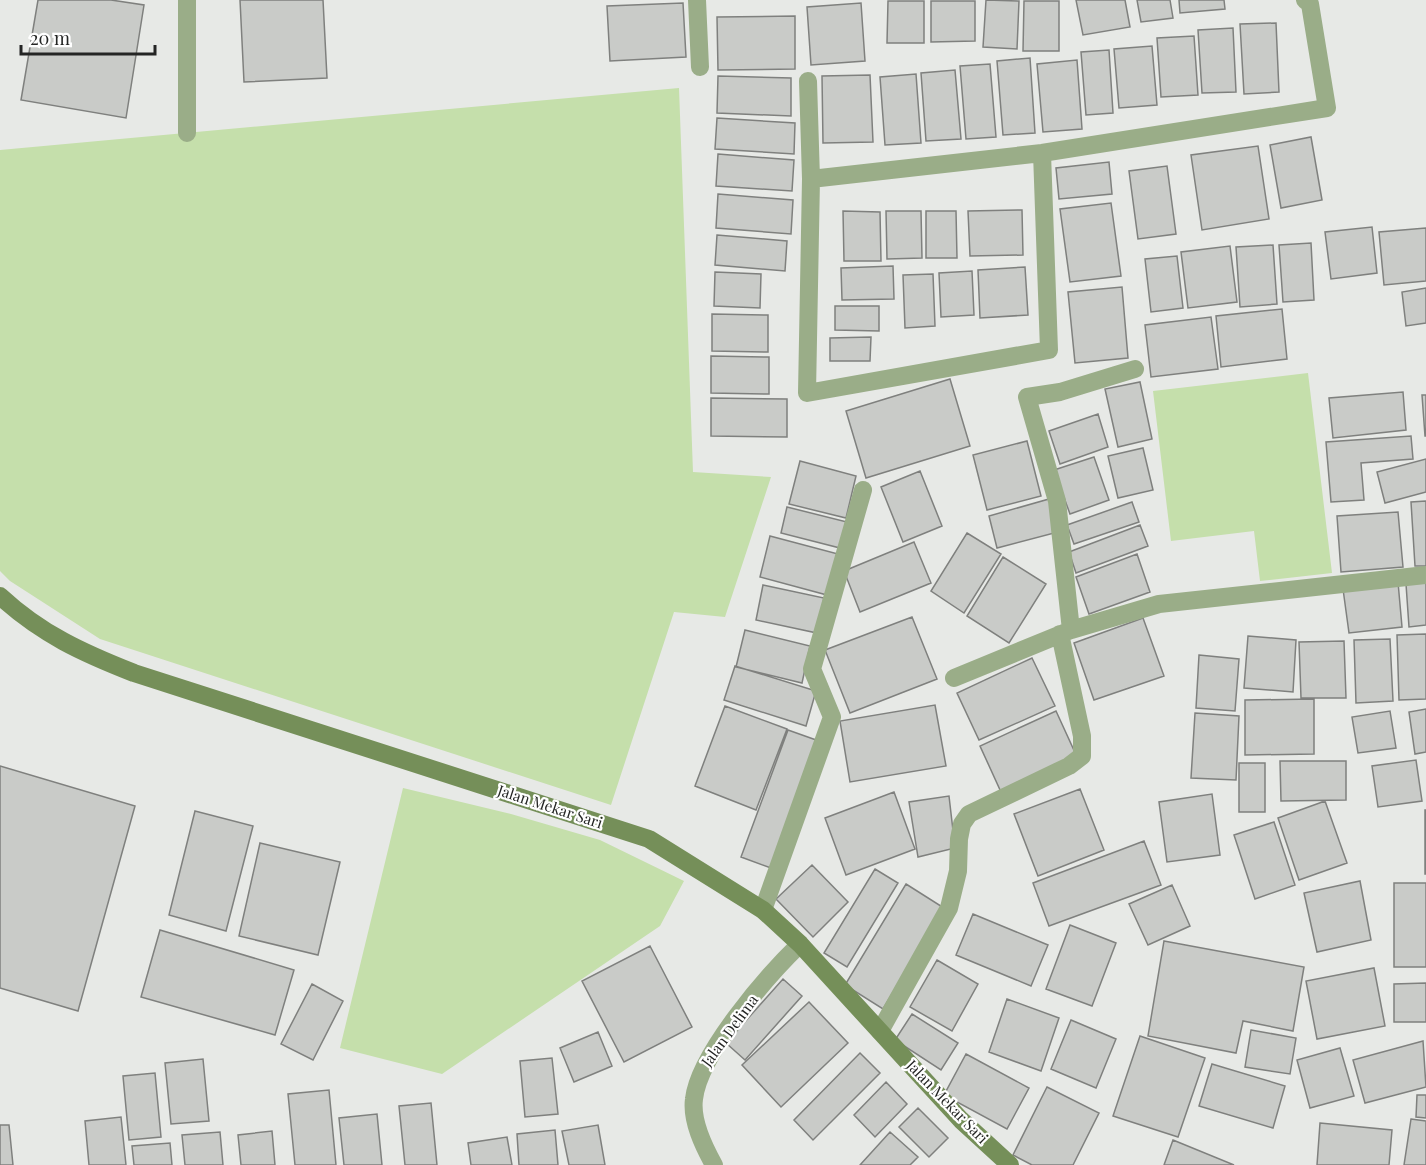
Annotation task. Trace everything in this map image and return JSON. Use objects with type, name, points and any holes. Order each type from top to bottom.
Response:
[{"type":"street","points":[[187,0],[187,133]]},
{"type":"street","points":[[697,0],[700,67]]},
{"type":"street","points":[[812,179],[1042,153],[1327,108],[1310,4],[1305,0]]},
{"type":"street","points":[[808,81],[812,179],[807,393],[1049,350],[1042,153]]},
{"type":"street","points":[[880,1031],[949,908],[958,871],[962,824],[969,814],[1069,766],[1082,756],[1082,736],[1065,632],[1057,501],[1027,397],[1060,392],[1135,369]]},
{"type":"street","points":[[764,909],[832,717],[812,669],[863,490]]},
{"type":"street","points":[[954,678],[1065,632],[1159,604],[1426,575]]},
{"type":"street","name":"Jalan Mekar Sari","points":[[0,596],[15,610],[75,650],[134,673],[649,839],[764,909],[800,944],[961,1120],[1010,1165]]},
{"type":"street","name":"Jalan Delima","points":[[714,1165],[697,1127],[693,1102],[698,1076],[721,1040],[765,983],[800,944]]},
{"type":"green space","points":[[679,88],[693,472],[771,477],[725,617],[674,612],[611,805],[100,639],[10,581],[0,571],[0,150]]},
{"type":"green space","points":[[1308,373],[1332,573],[1260,581],[1254,531],[1171,541],[1153,391]]},
{"type":"green space","points":[[403,788],[511,814],[600,840],[684,881],[660,926],[442,1074],[340,1048]]},
{"type":"building","points":[[38,0],[111,0],[144,5],[126,118],[21,100]]},
{"type":"building","points":[[240,0],[323,0],[327,78],[244,82]]},
{"type":"building","points":[[986,0],[1019,1],[1017,49],[983,47]]},
{"type":"building","points":[[1076,0],[1125,0],[1130,27],[1083,35]]},
{"type":"building","points":[[1137,0],[1170,0],[1173,18],[1141,22]]},
{"type":"building","points":[[1179,0],[1224,0],[1225,9],[1180,13]]},
{"type":"building","points":[[888,1],[924,1],[924,43],[887,43]]},
{"type":"building","points":[[931,1],[975,1],[975,41],[931,42]]},
{"type":"building","points":[[1024,1],[1059,1],[1059,51],[1023,51]]},
{"type":"building","points":[[683,3],[686,57],[610,61],[607,6]]},
{"type":"building","points":[[861,3],[865,61],[811,65],[807,7]]},
{"type":"building","points":[[795,16],[795,69],[718,70],[717,17]]},
{"type":"building","points":[[1276,23],[1279,92],[1244,94],[1240,24]]},
{"type":"building","points":[[1233,28],[1236,92],[1202,93],[1198,30]]},
{"type":"building","points":[[1194,36],[1198,95],[1161,97],[1157,38]]},
{"type":"building","points":[[1152,46],[1157,105],[1119,108],[1114,49]]},
{"type":"building","points":[[1109,50],[1113,113],[1086,115],[1081,52]]},
{"type":"building","points":[[1030,58],[1035,133],[1003,135],[997,61]]},
{"type":"building","points":[[1077,60],[1082,129],[1043,132],[1037,64]]},
{"type":"building","points":[[990,64],[996,137],[966,139],[960,66]]},
{"type":"building","points":[[955,70],[961,139],[926,141],[921,73]]},
{"type":"building","points":[[916,74],[921,143],[885,145],[880,77]]},
{"type":"building","points":[[870,75],[873,142],[823,143],[822,76]]},
{"type":"building","points":[[718,76],[791,78],[791,116],[717,113]]},
{"type":"building","points":[[717,118],[795,123],[794,154],[715,149]]},
{"type":"building","points":[[1311,137],[1322,200],[1281,208],[1270,145]]},
{"type":"building","points":[[1258,146],[1269,219],[1202,230],[1191,155]]},
{"type":"building","points":[[718,154],[794,160],[792,191],[716,186]]},
{"type":"building","points":[[1109,162],[1112,194],[1059,199],[1056,168]]},
{"type":"building","points":[[1167,166],[1176,234],[1138,239],[1129,171]]},
{"type":"building","points":[[718,194],[793,200],[791,234],[716,228]]},
{"type":"building","points":[[1111,203],[1121,276],[1070,282],[1060,209]]},
{"type":"building","points":[[1022,210],[1023,255],[970,256],[968,211]]},
{"type":"building","points":[[843,211],[880,212],[881,261],[844,261]]},
{"type":"building","points":[[886,211],[921,211],[922,258],[887,259]]},
{"type":"building","points":[[926,211],[956,211],[957,258],[926,258]]},
{"type":"building","points":[[1372,227],[1377,273],[1331,279],[1325,232]]},
{"type":"building","points":[[1426,228],[1426,281],[1384,285],[1379,232]]},
{"type":"building","points":[[717,235],[787,241],[785,271],[715,265]]},
{"type":"building","points":[[1311,243],[1314,300],[1283,302],[1279,245]]},
{"type":"building","points":[[1273,245],[1277,304],[1240,307],[1236,247]]},
{"type":"building","points":[[1230,246],[1237,302],[1188,308],[1181,252]]},
{"type":"building","points":[[1177,256],[1183,308],[1151,312],[1145,259]]},
{"type":"building","points":[[893,266],[894,299],[842,300],[841,268]]},
{"type":"building","points":[[1025,267],[1028,315],[980,318],[978,270]]},
{"type":"building","points":[[972,271],[974,315],[941,317],[939,273]]},
{"type":"building","points":[[715,272],[761,274],[760,308],[714,306]]},
{"type":"building","points":[[933,274],[935,326],[905,328],[903,275]]},
{"type":"building","points":[[1122,287],[1128,358],[1075,363],[1068,292]]},
{"type":"building","points":[[1426,288],[1426,323],[1406,326],[1402,292]]},
{"type":"building","points":[[835,306],[879,306],[879,331],[835,330]]},
{"type":"building","points":[[1282,309],[1287,359],[1221,367],[1216,316]]},
{"type":"building","points":[[712,314],[768,315],[768,352],[712,351]]},
{"type":"building","points":[[1211,317],[1218,369],[1151,377],[1145,325]]},
{"type":"building","points":[[871,337],[870,361],[830,361],[830,338]]},
{"type":"building","points":[[711,356],[769,357],[769,394],[711,393]]},
{"type":"building","points":[[950,379],[970,446],[866,478],[846,411]]},
{"type":"building","points":[[1140,382],[1152,439],[1118,447],[1105,389]]},
{"type":"building","points":[[1403,392],[1406,430],[1333,438],[1329,398]]},
{"type":"building","points":[[1422,395],[1426,395],[1426,436],[1425,436]]},
{"type":"building","points":[[711,398],[787,399],[787,437],[711,436]]},
{"type":"building","points":[[1098,414],[1108,447],[1060,464],[1049,431]]},
{"type":"building","points":[[1411,436],[1413,459],[1361,463],[1364,500],[1331,502],[1326,442]]},
{"type":"building","points":[[1027,441],[1041,496],[987,510],[973,455]]},
{"type":"building","points":[[1143,448],[1153,490],[1118,498],[1108,456]]},
{"type":"building","points":[[1094,457],[1109,500],[1070,514],[1054,470]]},
{"type":"building","points":[[1426,459],[1426,492],[1385,503],[1377,472]]},
{"type":"building","points":[[800,461],[856,476],[846,518],[789,504]]},
{"type":"building","points":[[920,471],[942,526],[903,542],[881,487]]},
{"type":"building","points":[[1049,499],[1058,532],[997,548],[989,516]]},
{"type":"building","points":[[1426,501],[1426,566],[1415,566],[1411,502]]},
{"type":"building","points":[[1132,502],[1139,522],[1074,544],[1067,525]]},
{"type":"building","points":[[787,507],[847,522],[840,548],[781,533]]},
{"type":"building","points":[[1398,512],[1403,567],[1341,572],[1337,516]]},
{"type":"building","points":[[1140,525],[1148,546],[1076,573],[1069,552]]},
{"type":"building","points":[[967,533],[1001,554],[964,613],[931,591]]},
{"type":"building","points":[[770,536],[838,554],[827,595],[760,577]]},
{"type":"building","points":[[914,542],[931,583],[860,612],[844,571]]},
{"type":"building","points":[[1137,554],[1150,592],[1089,614],[1076,577]]},
{"type":"building","points":[[1003,557],[1046,584],[1009,643],[967,616]]},
{"type":"building","points":[[1398,582],[1402,627],[1349,633],[1343,589]]},
{"type":"building","points":[[1426,582],[1426,625],[1409,627],[1406,584]]},
{"type":"building","points":[[763,585],[824,598],[817,633],[756,620]]},
{"type":"building","points":[[912,617],[937,679],[850,713],[825,650]]},
{"type":"building","points":[[1143,618],[1164,676],[1094,700],[1074,643]]},
{"type":"building","points":[[745,630],[810,646],[802,683],[736,667]]},
{"type":"building","points":[[1426,634],[1426,699],[1399,700],[1397,635]]},
{"type":"building","points":[[1248,636],[1296,640],[1293,692],[1244,688]]},
{"type":"building","points":[[1390,639],[1393,701],[1356,703],[1354,640]]},
{"type":"building","points":[[1344,641],[1346,698],[1301,698],[1299,642]]},
{"type":"building","points":[[1199,655],[1239,659],[1235,711],[1196,708]]},
{"type":"building","points":[[1032,658],[1055,706],[979,740],[957,693]]},
{"type":"building","points":[[735,666],[816,691],[806,726],[724,700]]},
{"type":"building","points":[[1314,699],[1314,754],[1245,755],[1245,700]]},
{"type":"building","points":[[935,705],[946,766],[850,782],[840,721]]},
{"type":"building","points":[[725,706],[787,729],[756,810],[695,786]]},
{"type":"building","points":[[1426,709],[1426,752],[1415,754],[1409,712]]},
{"type":"building","points":[[1056,711],[1077,757],[1001,792],[980,746]]},
{"type":"building","points":[[1390,711],[1396,748],[1358,753],[1352,717]]},
{"type":"building","points":[[1195,713],[1239,716],[1236,780],[1191,778]]},
{"type":"building","points":[[788,730],[819,741],[771,868],[741,857]]},
{"type":"building","points":[[1416,760],[1422,801],[1378,807],[1372,766]]},
{"type":"building","points":[[1280,761],[1346,761],[1346,800],[1281,801]]},
{"type":"building","points":[[1239,763],[1265,763],[1265,812],[1239,812]]},
{"type":"building","points":[[0,766],[135,806],[78,1011],[0,988]]},
{"type":"building","points":[[1080,789],[1104,850],[1038,876],[1014,814]]},
{"type":"building","points":[[894,792],[915,849],[846,875],[825,818]]},
{"type":"building","points":[[1212,794],[1220,855],[1167,862],[1159,802]]},
{"type":"building","points":[[949,796],[955,848],[918,857],[909,802]]},
{"type":"building","points":[[1325,801],[1347,863],[1299,880],[1278,818]]},
{"type":"building","points":[[1426,810],[1426,874],[1425,874]]},
{"type":"building","points":[[195,811],[253,826],[226,931],[169,915]]},
{"type":"building","points":[[1274,822],[1295,885],[1255,899],[1234,835]]},
{"type":"building","points":[[1144,841],[1161,885],[1049,926],[1033,883]]},
{"type":"building","points":[[260,843],[340,862],[318,955],[239,936]]},
{"type":"building","points":[[812,865],[848,902],[813,937],[776,899]]},
{"type":"building","points":[[875,869],[898,883],[847,967],[824,953]]},
{"type":"building","points":[[1360,881],[1371,940],[1317,952],[1304,893]]},
{"type":"building","points":[[1394,883],[1426,883],[1426,967],[1394,967]]},
{"type":"building","points":[[906,884],[944,908],[883,1009],[845,985]]},
{"type":"building","points":[[1172,885],[1190,926],[1148,945],[1129,904]]},
{"type":"building","points":[[973,914],[1048,945],[1031,986],[956,955]]},
{"type":"building","points":[[1070,925],[1116,943],[1092,1006],[1046,989]]},
{"type":"building","points":[[160,930],[294,970],[275,1035],[141,997]]},
{"type":"building","points":[[1164,941],[1304,967],[1293,1031],[1243,1021],[1236,1053],[1148,1036]]},
{"type":"building","points":[[650,946],[692,1027],[624,1062],[582,981]]},
{"type":"building","points":[[937,960],[978,984],[952,1031],[910,1007]]},
{"type":"building","points":[[1374,968],[1385,1026],[1317,1039],[1306,981]]},
{"type":"building","points":[[783,979],[802,996],[745,1060],[726,1043]]},
{"type":"building","points":[[1426,983],[1426,1022],[1394,1022],[1394,984]]},
{"type":"building","points":[[312,984],[343,1001],[313,1060],[281,1044]]},
{"type":"building","points":[[1007,999],[1059,1018],[1041,1071],[989,1052]]},
{"type":"building","points":[[809,1002],[848,1043],[781,1107],[742,1065]]},
{"type":"building","points":[[912,1014],[958,1043],[941,1070],[895,1040]]},
{"type":"building","points":[[1071,1020],[1116,1039],[1096,1088],[1051,1069]]},
{"type":"building","points":[[1251,1030],[1296,1038],[1290,1074],[1245,1067]]},
{"type":"building","points":[[598,1032],[612,1066],[574,1082],[560,1048]]},
{"type":"building","points":[[1140,1036],[1205,1058],[1178,1137],[1113,1116]]},
{"type":"building","points":[[1423,1041],[1426,1087],[1365,1103],[1353,1060]]},
{"type":"building","points":[[1340,1048],[1354,1096],[1310,1108],[1297,1060]]},
{"type":"building","points":[[860,1053],[880,1073],[813,1140],[794,1120]]},
{"type":"building","points":[[966,1054],[1029,1088],[1007,1129],[944,1095]]},
{"type":"building","points":[[552,1058],[558,1114],[525,1117],[520,1061]]},
{"type":"building","points":[[203,1059],[209,1121],[171,1124],[165,1063]]},
{"type":"building","points":[[1212,1064],[1285,1086],[1273,1128],[1199,1106]]},
{"type":"building","points":[[155,1073],[161,1137],[129,1140],[123,1076]]},
{"type":"building","points":[[886,1082],[907,1104],[875,1137],[854,1115]]},
{"type":"building","points":[[1047,1087],[1099,1113],[1073,1165],[1032,1165],[1013,1155]]},
{"type":"building","points":[[329,1090],[336,1165],[295,1165],[288,1094]]},
{"type":"building","points":[[1417,1095],[1426,1095],[1426,1118],[1416,1117]]},
{"type":"building","points":[[431,1103],[437,1165],[405,1165],[399,1106]]},
{"type":"building","points":[[918,1108],[948,1138],[929,1157],[899,1127]]},
{"type":"building","points":[[377,1114],[382,1165],[344,1165],[339,1118]]},
{"type":"building","points":[[121,1117],[126,1165],[89,1165],[85,1121]]},
{"type":"building","points":[[1411,1119],[1426,1121],[1426,1165],[1404,1165]]},
{"type":"building","points":[[1320,1123],[1392,1130],[1389,1165],[1317,1165]]},
{"type":"building","points":[[0,1125],[9,1125],[13,1165],[0,1165]]},
{"type":"building","points":[[598,1125],[605,1165],[569,1165],[562,1131]]},
{"type":"building","points":[[555,1130],[558,1165],[519,1165],[517,1134]]},
{"type":"building","points":[[272,1131],[275,1165],[241,1165],[238,1135]]},
{"type":"building","points":[[220,1132],[223,1165],[185,1165],[182,1135]]},
{"type":"building","points":[[890,1132],[918,1157],[910,1165],[860,1165]]},
{"type":"building","points":[[507,1137],[512,1165],[471,1165],[468,1143]]},
{"type":"building","points":[[1173,1140],[1234,1165],[1164,1165]]},
{"type":"building","points":[[170,1143],[172,1165],[134,1165],[132,1146]]}]
